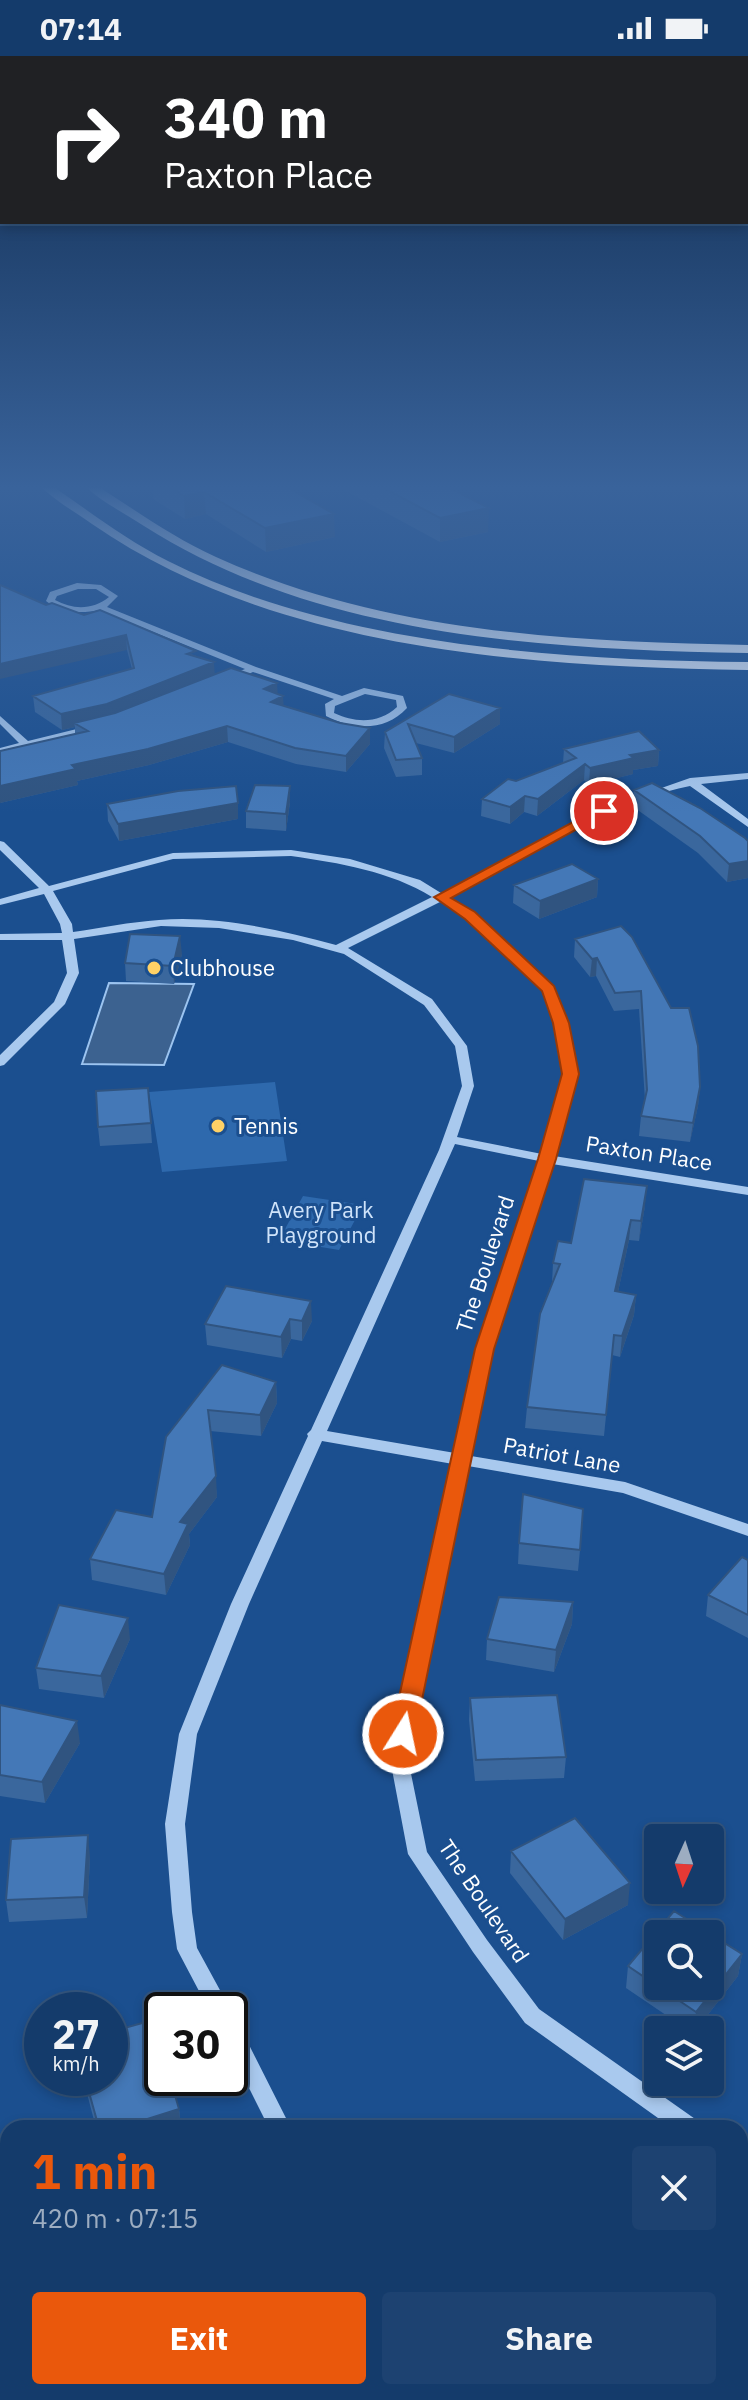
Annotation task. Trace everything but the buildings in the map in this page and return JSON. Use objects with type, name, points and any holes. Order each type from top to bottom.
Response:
[{"type":"main road","points":[[248,594],[300,612],[395,634],[502,651],[619,662],[748,666]]},
{"type":"main road","points":[[311,594],[365,610],[538,638],[642,646],[748,649]]},
{"type":"street","points":[[54,594],[49,597],[60,607],[100,607],[253,669],[339,698],[377,691],[395,696],[403,702],[391,717],[358,724],[329,714],[328,708],[339,698]]},
{"type":"street","points":[[100,607],[114,596],[111,594]]},
{"type":"street","points":[[214,684],[253,669]]},
{"type":"street","points":[[0,719],[26,745]]},
{"type":"street","points":[[0,751],[112,724]]},
{"type":"street","points":[[337,949],[604,811],[690,781],[748,776]]},
{"type":"street","points":[[690,781],[748,824]]},
{"type":"street","points":[[0,844],[47,890],[66,924],[73,973],[59,1004],[0,1062]]},
{"type":"street","name":"The Boulevard","points":[[0,902],[173,856],[291,853],[346,861],[402,878],[441,897],[470,916],[549,989],[561,1023],[570,1074],[547,1159],[485,1349],[399,1759],[418,1854],[532,2016],[679,2120]]},
{"type":"street","points":[[0,937],[68,936],[161,923],[219,925],[294,937],[348,952],[428,1002],[461,1046],[468,1086],[450,1139],[315,1434],[188,1734],[175,1824],[182,1912],[187,1949],[210,1992]]},
{"type":"street","name":"Paxton Place","points":[[450,1139],[547,1159],[748,1191]]},
{"type":"street","name":"Patriot Lane","points":[[315,1434],[625,1488],[748,1530]]},
{"type":"street","points":[[248,2064],[276,2120]]},
{"type":"green space","name":"Tennis","points":[[275,1082],[287,1161],[162,1172],[149,1092]]},
{"type":"green space","name":"Avery Park Playground","points":[[303,1196],[363,1205],[339,1250],[279,1240]]},
{"type":"shaded area","points":[[109,983],[194,984],[164,1065],[82,1064]]},
{"type":"place","name":"Clubhouse","points":[[154,968]]},
{"type":"place","name":"Tennis","points":[[218,1126]]},
{"type":"route","points":[[403,1734],[485,1349],[547,1159],[570,1074],[561,1023],[549,989],[470,916],[441,897],[604,811]]}]
